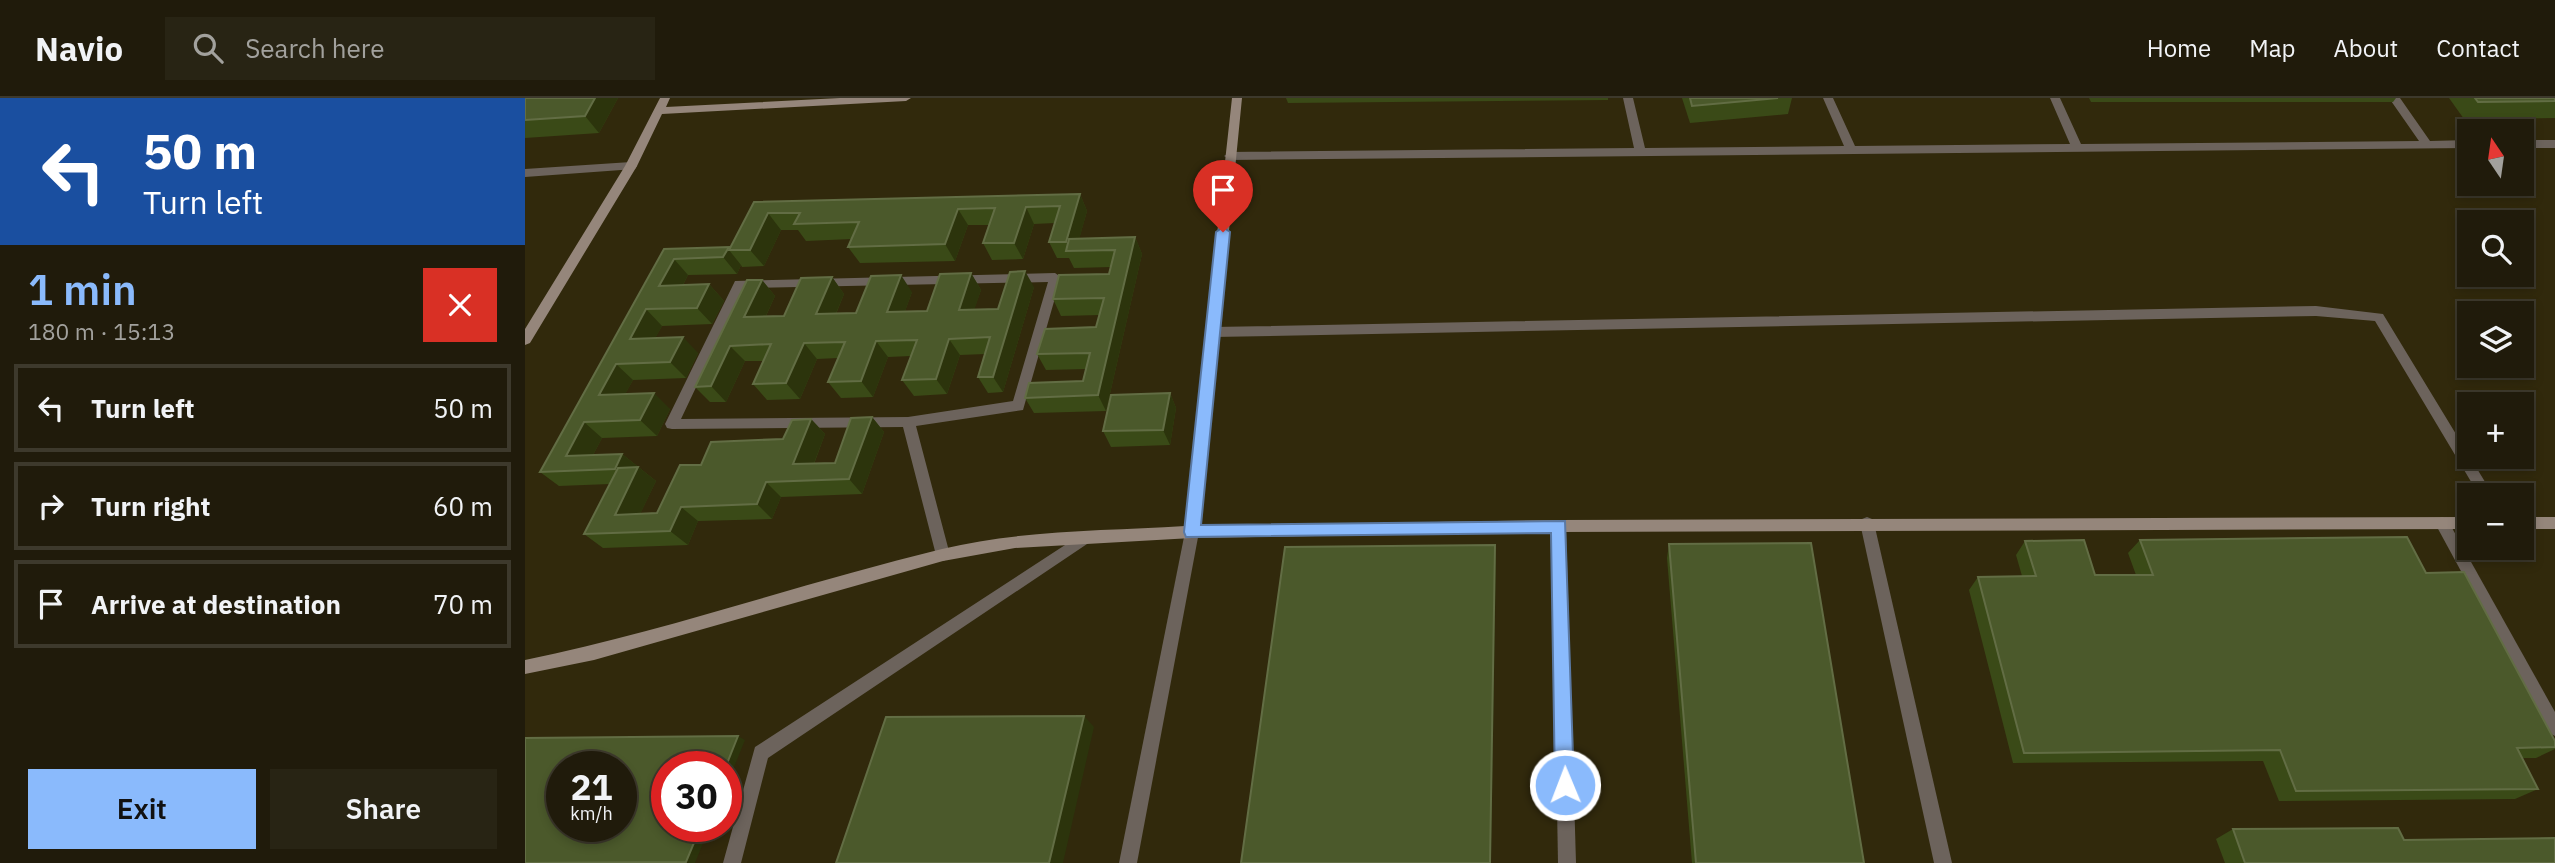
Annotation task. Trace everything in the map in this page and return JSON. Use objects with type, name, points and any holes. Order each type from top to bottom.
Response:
[{"type":"street","points":[[525,340],[631,166],[665,98]]},
{"type":"street","points":[[658,111],[751,102],[907,98]]},
{"type":"street","points":[[1128,863],[1192,532],[1237,98]]},
{"type":"street","points":[[1628,98],[1640,152]]},
{"type":"street","points":[[1828,98],[1851,150]]},
{"type":"street","points":[[2055,98],[2077,148]]},
{"type":"street","points":[[2395,98],[2427,144]]},
{"type":"street","points":[[1230,156],[2457,144]]},
{"type":"street","points":[[2534,144],[2555,144]]},
{"type":"street","points":[[525,173],[631,166]]},
{"type":"street","points":[[1055,277],[1017,406],[908,422],[699,424],[672,424],[739,284],[1055,277]]},
{"type":"street","points":[[1213,332],[2302,312],[2379,317],[2479,483]]},
{"type":"street","points":[[908,422],[943,555]]},
{"type":"street","points":[[1867,523],[1943,863]]},
{"type":"street","points":[[2442,523],[2555,727]]},
{"type":"street","points":[[527,669],[594,653],[943,555],[1015,542],[1192,532],[1559,526],[2457,523]]},
{"type":"street","points":[[2534,523],[2555,523]]},
{"type":"street","points":[[1559,526],[1566,863]]},
{"type":"street","points":[[732,863],[761,753],[1086,538]]},
{"type":"shaded area","points":[[525,98],[2555,98],[2555,863],[525,863]]},
{"type":"building","points":[[525,98],[595,98],[585,116],[525,120]]},
{"type":"building","points":[[1690,98],[1778,98],[1692,106]]},
{"type":"building","points":[[2475,98],[2555,98],[2555,101],[2478,102]]},
{"type":"building","points":[[1080,194],[1066,242],[1049,242],[1060,206],[1026,207],[1014,243],[983,243],[995,208],[958,209],[945,244],[848,247],[859,222],[794,224],[800,213],[768,213],[750,250],[729,250],[754,202]]},
{"type":"building","points":[[1135,237],[1098,395],[1025,398],[1029,383],[1083,381],[1090,353],[1037,354],[1045,329],[1096,327],[1104,298],[1053,299],[1059,275],[1109,274],[1115,250],[1066,251],[1069,239]]},
{"type":"building","points":[[729,247],[723,257],[674,259],[659,286],[709,284],[697,308],[646,309],[630,339],[683,337],[670,362],[616,364],[599,395],[654,393],[640,420],[584,422],[566,456],[622,454],[615,469],[540,472],[664,249]]},
{"type":"building","points":[[1025,271],[993,377],[978,377],[990,337],[949,339],[936,379],[902,380],[917,340],[876,341],[861,381],[828,382],[845,342],[804,343],[786,383],[753,384],[771,344],[730,346],[711,386],[695,387],[747,280],[762,280],[744,317],[784,316],[801,278],[832,277],[816,314],[856,313],[871,276],[901,275],[887,312],[927,311],[940,274],[971,273],[959,310],[998,309],[1010,272]]},
{"type":"building","points":[[1170,393],[1163,430],[1103,431],[1111,395]]},
{"type":"building","points":[[872,417],[849,479],[766,482],[757,504],[681,507],[670,531],[584,534],[618,468],[638,467],[615,515],[657,513],[680,465],[701,465],[711,442],[783,439],[792,420],[811,419],[793,464],[835,463],[851,418]]},
{"type":"building","points":[[2407,537],[2426,573],[2464,572],[2555,741],[2555,747],[2517,748],[2538,789],[2296,791],[2280,750],[2024,753],[1978,577],[2036,576],[2025,541],[2084,540],[2095,575],[2153,575],[2140,540]]},
{"type":"building","points":[[1811,543],[1864,863],[1696,863],[1669,544]]},
{"type":"building","points":[[1495,545],[1490,863],[1241,863],[1285,547]]},
{"type":"building","points":[[1084,716],[1049,863],[836,863],[886,717]]},
{"type":"building","points":[[738,736],[732,751],[651,751],[651,842],[694,842],[686,862],[525,863],[525,738]]},
{"type":"building","points":[[2398,828],[2404,840],[2555,838],[2555,863],[2245,863],[2233,829]]},
{"type":"route","points":[[1223,232],[1192,532],[1559,526],[1565,785]]}]
